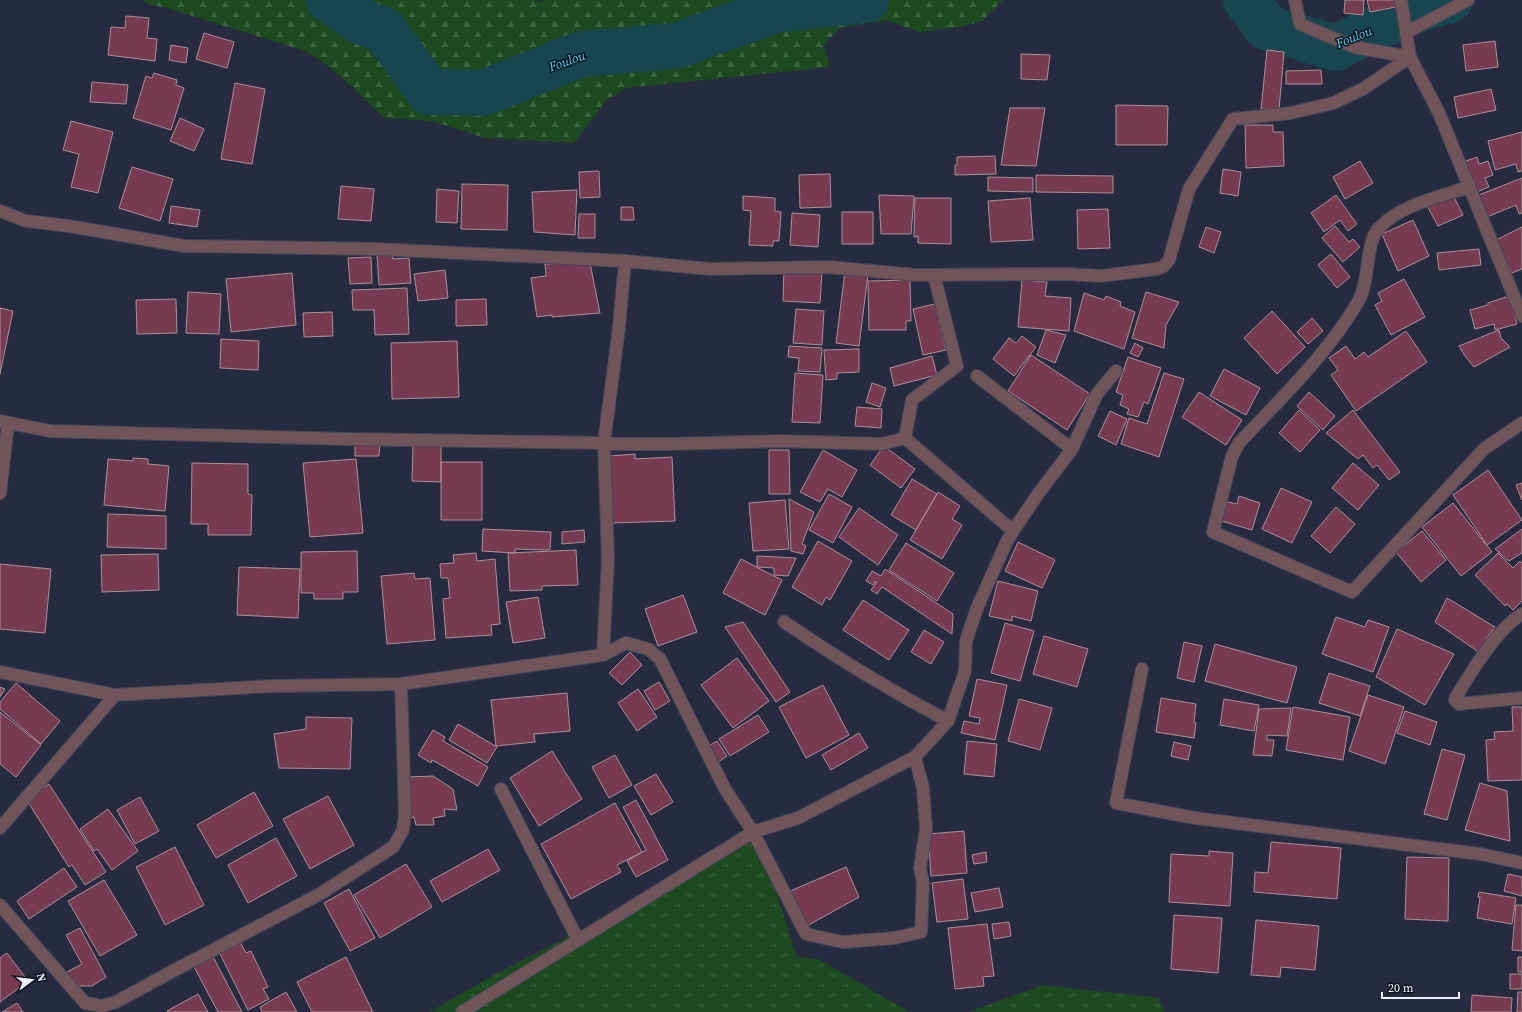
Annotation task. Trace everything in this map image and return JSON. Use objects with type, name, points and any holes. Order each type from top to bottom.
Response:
[{"type":"street","points":[[1296,0],[1300,24],[1354,47],[1410,57]]},
{"type":"street","points":[[1401,0],[1410,57],[1439,114],[1522,316]]},
{"type":"street","points":[[1407,32],[1468,0]]},
{"type":"street","points":[[0,211],[26,220],[70,226],[184,246],[377,249],[625,261],[710,269],[829,267],[934,275],[1068,274],[1100,276],[1157,269],[1164,266],[1168,260],[1189,189],[1233,119],[1291,113],[1332,103],[1363,89],[1410,57]]},
{"type":"street","points":[[1469,187],[1409,207],[1392,216],[1378,229],[1372,240],[1365,284],[1360,298],[1326,350],[1239,443],[1232,456],[1213,532],[1352,592],[1484,449],[1522,423]]},
{"type":"street","points":[[603,655],[608,559],[604,443],[619,327],[625,261]]},
{"type":"street","points":[[905,438],[912,400],[957,366],[934,275]]},
{"type":"street","points":[[462,1012],[753,832],[798,818],[915,757],[948,721],[965,671],[966,641],[977,608],[1013,531],[1072,449],[1097,394],[1116,371]]},
{"type":"street","points":[[977,376],[1072,449]]},
{"type":"street","points":[[0,493],[4,422],[50,431],[345,439],[671,444],[780,441],[882,444],[905,438]]},
{"type":"street","points":[[905,438],[1013,531]]},
{"type":"street","points":[[1522,614],[1514,619],[1497,638],[1471,673],[1455,700],[1459,704],[1522,698]]},
{"type":"street","points":[[784,622],[861,672],[948,721]]},
{"type":"street","points":[[0,672],[115,695],[273,686],[401,684],[603,655],[626,644],[648,649],[660,658],[725,790],[753,832],[806,934],[843,942],[895,938],[921,932],[922,883],[920,868],[926,829],[923,788],[915,757]]},
{"type":"street","points":[[1142,669],[1116,803],[1195,818],[1480,854],[1522,863]]},
{"type":"street","points":[[0,905],[85,1003],[102,1006],[116,1002],[172,970],[320,894],[393,847],[403,830],[405,814],[401,684]]},
{"type":"street","points":[[0,828],[115,695]]},
{"type":"street","points":[[501,789],[578,940]]},
{"type":"green space","points":[[143,0],[537,0],[539,2],[544,0],[1003,0],[982,21],[960,27],[919,32],[886,20],[840,28],[824,45],[830,67],[626,88],[607,100],[574,143],[485,138],[432,121],[384,118],[337,73],[305,51],[170,9],[145,3]]},
{"type":"green space","points":[[758,837],[797,957],[818,959],[910,1012],[430,1012],[483,981]]},
{"type":"green space","points":[[1043,985],[1159,998],[1164,1012],[969,1012]]},
{"type":"building","points":[[1345,0],[1364,0],[1363,15],[1344,13]]},
{"type":"building","points":[[1367,0],[1395,0],[1396,7],[1370,12]]},
{"type":"building","points":[[126,16],[149,18],[147,38],[157,39],[155,61],[108,55],[111,27],[125,28]]},
{"type":"building","points":[[204,33],[234,42],[227,68],[196,59]]},
{"type":"building","points":[[1495,41],[1498,67],[1466,71],[1463,45]]},
{"type":"building","points":[[171,45],[188,48],[186,63],[169,60]]},
{"type":"building","points":[[1267,50],[1284,52],[1279,110],[1261,109]]},
{"type":"building","points":[[1021,54],[1050,55],[1047,80],[1021,79]]},
{"type":"building","points":[[1321,70],[1322,84],[1286,84],[1286,71]]},
{"type":"building","points":[[154,73],[177,80],[176,85],[184,88],[171,130],[133,118],[146,76],[152,78]]},
{"type":"building","points":[[92,82],[128,85],[126,104],[90,102]]},
{"type":"building","points":[[235,83],[265,89],[252,164],[221,159]]},
{"type":"building","points":[[1491,89],[1496,110],[1458,118],[1454,97]]},
{"type":"building","points":[[1116,105],[1168,106],[1167,145],[1116,145]]},
{"type":"building","points":[[1010,108],[1045,108],[1036,166],[1001,165]]},
{"type":"building","points":[[180,118],[204,129],[194,151],[170,141]]},
{"type":"building","points":[[71,121],[113,132],[98,193],[71,187],[79,154],[63,150]]},
{"type":"building","points":[[1245,125],[1273,125],[1273,132],[1283,132],[1284,166],[1246,168]]},
{"type":"building","points":[[1522,132],[1522,171],[1518,172],[1516,164],[1495,170],[1488,141]]},
{"type":"building","points":[[995,156],[996,174],[955,175],[957,157]]},
{"type":"building","points":[[1477,157],[1479,164],[1488,161],[1493,175],[1485,178],[1489,187],[1474,193],[1463,162]]},
{"type":"building","points":[[1360,161],[1373,183],[1345,199],[1333,177]]},
{"type":"building","points":[[132,167],[173,179],[160,221],[119,208]]},
{"type":"building","points":[[1223,169],[1241,172],[1238,196],[1220,193]]},
{"type":"building","points":[[599,171],[600,197],[580,198],[579,172]]},
{"type":"building","points":[[830,174],[831,207],[800,208],[799,175]]},
{"type":"building","points":[[1036,175],[1113,176],[1113,193],[1036,192]]},
{"type":"building","points":[[988,177],[1033,178],[1033,192],[988,191]]},
{"type":"building","points":[[1522,178],[1522,213],[1519,214],[1516,205],[1487,217],[1479,195]]},
{"type":"building","points":[[462,184],[508,185],[507,230],[461,229]]},
{"type":"building","points":[[341,186],[374,189],[371,221],[338,219]]},
{"type":"building","points":[[437,189],[459,191],[457,223],[436,222]]},
{"type":"building","points":[[577,190],[575,235],[534,232],[532,192]]},
{"type":"building","points":[[879,195],[914,196],[911,234],[881,234]]},
{"type":"building","points":[[1336,195],[1357,224],[1348,231],[1340,220],[1324,232],[1311,213]]},
{"type":"building","points":[[743,196],[775,198],[775,211],[781,212],[779,241],[773,241],[773,246],[749,245],[751,211],[743,210]]},
{"type":"building","points":[[1454,197],[1463,215],[1438,226],[1426,204]]},
{"type":"building","points":[[915,198],[951,198],[951,244],[918,243],[918,236],[914,237]]},
{"type":"building","points":[[1030,198],[1033,240],[991,242],[988,201]]},
{"type":"building","points":[[171,206],[200,210],[197,227],[169,223]]},
{"type":"building","points":[[621,207],[633,207],[634,220],[621,220]]},
{"type":"building","points":[[1108,209],[1110,248],[1078,249],[1077,210]]},
{"type":"building","points":[[842,212],[873,212],[873,244],[842,244]]},
{"type":"building","points":[[792,213],[820,215],[818,247],[790,245]]},
{"type":"building","points":[[579,214],[595,214],[595,238],[578,238]]},
{"type":"building","points":[[1413,220],[1429,256],[1398,271],[1382,234]]},
{"type":"building","points":[[1335,226],[1349,242],[1353,239],[1360,247],[1343,262],[1322,238]]},
{"type":"building","points":[[1206,227],[1221,232],[1214,253],[1199,247]]},
{"type":"building","points":[[1522,227],[1522,269],[1512,273],[1496,240]]},
{"type":"building","points":[[1479,249],[1481,265],[1439,270],[1437,253]]},
{"type":"building","points":[[392,254],[393,259],[409,258],[411,283],[379,285],[377,255]]},
{"type":"building","points":[[1331,254],[1350,277],[1337,288],[1318,265]]},
{"type":"building","points":[[371,257],[372,283],[350,284],[348,258]]},
{"type":"building","points":[[590,263],[600,313],[537,317],[531,278],[546,276],[545,264]]},
{"type":"building","points":[[784,269],[822,271],[820,303],[783,301]]},
{"type":"building","points":[[445,270],[448,298],[418,301],[414,274]]},
{"type":"building","points":[[845,271],[868,274],[859,346],[836,343]]},
{"type":"building","points":[[292,273],[296,325],[231,332],[226,279]]},
{"type":"building","points":[[1404,279],[1425,317],[1391,335],[1375,305],[1382,301],[1378,293]]},
{"type":"building","points":[[910,280],[911,321],[906,321],[906,330],[869,330],[868,281]]},
{"type":"building","points":[[1022,280],[1047,282],[1045,296],[1071,298],[1069,331],[1018,327]]},
{"type":"building","points":[[407,288],[409,334],[375,335],[374,310],[353,310],[352,290]]},
{"type":"building","points":[[188,292],[221,294],[219,334],[186,333]]},
{"type":"building","points":[[1146,292],[1179,302],[1166,325],[1164,348],[1132,338]]},
{"type":"building","points":[[1084,293],[1104,300],[1106,296],[1121,302],[1120,306],[1135,312],[1124,349],[1074,331]]},
{"type":"building","points":[[1509,296],[1517,324],[1495,330],[1494,324],[1475,329],[1470,310],[1488,305],[1488,303]]},
{"type":"building","points":[[176,299],[177,333],[137,334],[136,300]]},
{"type":"building","points":[[486,299],[487,325],[456,326],[456,300]]},
{"type":"building","points":[[935,304],[946,350],[923,355],[913,309]]},
{"type":"building","points":[[0,308],[13,311],[0,374]]},
{"type":"building","points":[[796,309],[824,311],[822,345],[793,343]]},
{"type":"building","points":[[1272,311],[1305,347],[1277,374],[1244,338]]},
{"type":"building","points":[[332,312],[333,336],[304,337],[303,313]]},
{"type":"building","points":[[1312,318],[1323,331],[1308,344],[1297,332]]},
{"type":"building","points":[[1046,330],[1066,335],[1055,363],[1037,355]]},
{"type":"building","points":[[1499,330],[1501,338],[1510,347],[1474,367],[1459,346]]},
{"type":"building","points":[[1406,331],[1427,362],[1356,411],[1331,375],[1338,370],[1329,358],[1346,346],[1355,359],[1364,352],[1368,357]]},
{"type":"building","points":[[1022,336],[1036,347],[1014,376],[993,359],[1009,338],[1016,343]]},
{"type":"building","points":[[221,339],[259,341],[258,370],[220,368]]},
{"type":"building","points":[[457,341],[459,397],[392,399],[391,343]]},
{"type":"building","points":[[1135,343],[1143,348],[1138,357],[1130,353]]},
{"type":"building","points":[[789,346],[822,348],[820,372],[798,371],[799,358],[788,357]]},
{"type":"building","points":[[859,349],[859,372],[837,373],[837,379],[826,380],[824,350]]},
{"type":"building","points":[[1031,355],[1090,394],[1067,430],[1008,391]]},
{"type":"building","points":[[932,356],[937,375],[894,386],[890,368]]},
{"type":"building","points":[[1128,357],[1161,368],[1148,404],[1144,402],[1138,417],[1127,414],[1129,409],[1120,405],[1123,395],[1116,392]]},
{"type":"building","points":[[1224,369],[1260,388],[1246,415],[1210,396]]},
{"type":"building","points":[[795,373],[823,375],[820,423],[792,422]]},
{"type":"building","points":[[1164,373],[1184,379],[1159,457],[1121,444],[1129,418],[1147,424]]},
{"type":"building","points":[[872,383],[886,388],[880,407],[866,402]]},
{"type":"building","points":[[1199,392],[1242,420],[1226,445],[1182,417]]},
{"type":"building","points":[[1309,392],[1335,416],[1323,430],[1297,406]]},
{"type":"building","points":[[857,407],[882,409],[881,428],[855,426]]},
{"type":"building","points":[[1299,410],[1320,430],[1300,452],[1279,433]]},
{"type":"building","points":[[1353,410],[1400,472],[1389,480],[1377,465],[1373,468],[1363,455],[1358,459],[1326,433]]},
{"type":"building","points":[[1110,411],[1127,419],[1116,445],[1098,436]]},
{"type":"building","points":[[355,441],[380,442],[379,456],[355,456]]},
{"type":"building","points":[[413,444],[441,444],[441,482],[412,481]]},
{"type":"building","points":[[884,446],[915,469],[901,488],[870,465]]},
{"type":"building","points":[[769,450],[789,450],[790,494],[769,494]]},
{"type":"building","points":[[823,450],[857,470],[842,497],[828,489],[820,502],[800,492]]},
{"type":"building","points":[[635,454],[635,459],[672,457],[675,521],[612,523],[609,456]]},
{"type":"building","points":[[133,458],[148,459],[148,464],[169,466],[165,511],[104,505],[108,459],[133,461]]},
{"type":"building","points":[[356,459],[363,533],[310,537],[303,463]]},
{"type":"building","points":[[441,462],[482,462],[482,520],[441,520]]},
{"type":"building","points":[[192,463],[248,464],[248,494],[252,495],[251,535],[208,535],[208,524],[191,524]]},
{"type":"building","points":[[1353,463],[1379,485],[1358,510],[1332,488]]},
{"type":"building","points":[[1488,470],[1522,520],[1487,545],[1453,495]]},
{"type":"building","points":[[912,479],[937,494],[916,530],[891,515]]},
{"type":"building","points":[[1522,483],[1522,500],[1516,485]]},
{"type":"building","points":[[1281,488],[1312,502],[1292,543],[1262,529]]},
{"type":"building","points":[[938,492],[960,506],[952,519],[962,525],[942,559],[910,540]]},
{"type":"building","points":[[829,494],[852,507],[833,543],[809,530]]},
{"type":"building","points":[[1239,496],[1260,503],[1252,530],[1218,520],[1224,501],[1237,504]]},
{"type":"building","points":[[789,499],[814,512],[802,544],[806,546],[803,554],[791,551]]},
{"type":"building","points":[[785,500],[789,549],[753,551],[749,503]]},
{"type":"building","points":[[1453,503],[1492,552],[1461,576],[1422,527]]},
{"type":"building","points":[[1336,507],[1355,524],[1330,553],[1311,536]]},
{"type":"building","points":[[859,508],[898,535],[878,565],[839,537]]},
{"type":"building","points":[[108,514],[166,516],[166,549],[107,547]]},
{"type":"building","points":[[483,529],[551,532],[550,550],[515,549],[515,553],[482,551]]},
{"type":"building","points":[[1522,529],[1522,553],[1509,561],[1495,549]]},
{"type":"building","points":[[584,530],[585,542],[562,544],[562,532]]},
{"type":"building","points":[[1422,531],[1446,560],[1421,582],[1396,552]]},
{"type":"building","points":[[818,541],[852,561],[830,600],[826,597],[822,605],[792,587]]},
{"type":"building","points":[[1018,542],[1055,560],[1042,588],[1005,571]]},
{"type":"building","points":[[906,543],[954,573],[937,601],[889,570]]},
{"type":"building","points":[[576,550],[578,585],[542,586],[542,590],[510,591],[508,553]]},
{"type":"building","points":[[357,551],[358,592],[343,592],[343,599],[314,599],[314,593],[301,593],[301,552]]},
{"type":"building","points":[[476,553],[477,561],[495,559],[500,624],[491,625],[492,635],[446,638],[443,599],[450,598],[448,578],[441,578],[440,564],[454,563],[453,555]]},
{"type":"building","points":[[1498,553],[1513,568],[1520,561],[1522,563],[1522,601],[1513,610],[1507,604],[1505,606],[1475,575]]},
{"type":"building","points":[[158,554],[159,590],[102,592],[101,555]]},
{"type":"building","points":[[757,556],[796,558],[788,576],[774,575],[774,568],[757,567]]},
{"type":"building","points":[[741,559],[782,580],[765,615],[723,593]]},
{"type":"building","points":[[0,564],[51,569],[45,633],[0,629]]},
{"type":"building","points":[[239,567],[300,569],[298,618],[237,615]]},
{"type":"building","points":[[885,569],[953,614],[952,634],[882,587],[877,594],[871,590],[877,582],[873,585],[866,581],[872,571],[881,576]]},
{"type":"building","points":[[414,573],[415,579],[430,578],[435,640],[387,644],[381,576]]},
{"type":"building","points":[[998,581],[1038,591],[1031,621],[1012,616],[1012,621],[989,616]]},
{"type":"building","points":[[683,595],[697,632],[658,646],[645,609]]},
{"type":"building","points":[[538,597],[545,638],[513,643],[506,602]]},
{"type":"building","points":[[1447,598],[1495,627],[1486,639],[1488,640],[1480,653],[1435,622]]},
{"type":"building","points":[[863,600],[909,630],[889,660],[843,630]]},
{"type":"building","points":[[1336,617],[1365,627],[1368,620],[1389,627],[1373,672],[1322,654]]},
{"type":"building","points":[[743,622],[790,692],[776,702],[725,627]]},
{"type":"building","points":[[1005,623],[1034,631],[1020,681],[991,673]]},
{"type":"building","points":[[1397,629],[1454,654],[1425,705],[1376,677]]},
{"type":"building","points":[[924,630],[944,642],[931,664],[911,652]]},
{"type":"building","points":[[1044,636],[1088,649],[1077,687],[1033,674]]},
{"type":"building","points":[[1184,642],[1202,646],[1194,682],[1177,678]]},
{"type":"building","points":[[1215,644],[1297,667],[1287,703],[1205,681]]},
{"type":"building","points":[[630,652],[642,665],[622,685],[609,673]]},
{"type":"building","points":[[737,658],[769,701],[733,728],[701,685]]},
{"type":"building","points":[[1329,673],[1370,686],[1360,716],[1319,703]]},
{"type":"building","points":[[977,679],[1007,685],[995,740],[961,733],[964,721],[979,724],[980,718],[969,716]]},
{"type":"building","points":[[659,682],[670,701],[655,710],[644,691]]},
{"type":"building","points":[[16,683],[60,721],[41,744],[0,709],[0,702]]},
{"type":"building","points":[[823,685],[849,735],[806,758],[779,707]]},
{"type":"building","points":[[0,687],[5,689],[0,697]]},
{"type":"building","points":[[638,689],[657,717],[637,731],[618,703]]},
{"type":"building","points":[[567,693],[570,731],[534,734],[535,742],[496,746],[491,700]]},
{"type":"building","points":[[1368,695],[1404,707],[1385,764],[1349,751]]},
{"type":"building","points":[[1161,698],[1196,704],[1194,738],[1156,732]]},
{"type":"building","points":[[1019,699],[1052,708],[1040,750],[1008,741]]},
{"type":"building","points":[[1224,699],[1259,705],[1254,731],[1220,725]]},
{"type":"building","points":[[1293,707],[1350,717],[1343,760],[1286,750]]},
{"type":"building","points":[[1512,707],[1522,707],[1522,780],[1488,781],[1486,740],[1495,739],[1494,732],[1513,731]]},
{"type":"building","points":[[1291,708],[1287,736],[1267,735],[1267,740],[1274,740],[1272,756],[1253,755],[1259,709]]},
{"type":"building","points":[[1405,711],[1437,722],[1430,745],[1397,733]]},
{"type":"building","points":[[0,712],[41,745],[16,777],[0,764]]},
{"type":"building","points":[[758,715],[769,732],[730,756],[719,739]]},
{"type":"building","points":[[306,717],[352,718],[350,769],[279,768],[274,734],[306,729]]},
{"type":"building","points":[[458,724],[497,747],[487,763],[449,740]]},
{"type":"building","points":[[433,730],[445,737],[443,741],[488,767],[478,786],[432,760],[431,763],[418,755]]},
{"type":"building","points":[[859,733],[868,748],[831,770],[822,755]]},
{"type":"building","points":[[717,741],[727,756],[717,763],[707,747]]},
{"type":"building","points":[[967,741],[997,744],[994,777],[964,774]]},
{"type":"building","points":[[1174,742],[1191,746],[1188,760],[1171,756]]},
{"type":"building","points":[[1442,749],[1465,755],[1447,820],[1424,814]]},
{"type":"building","points":[[552,751],[582,799],[539,826],[510,778]]},
{"type":"building","points":[[615,755],[632,785],[609,798],[592,767]]},
{"type":"building","points":[[656,774],[673,802],[651,815],[634,786]]},
{"type":"building","points":[[433,776],[453,789],[457,810],[444,809],[445,816],[433,818],[434,825],[416,825],[414,817],[407,819],[407,777]]},
{"type":"building","points":[[1480,783],[1507,791],[1510,841],[1465,830]]},
{"type":"building","points":[[49,784],[106,872],[85,885],[72,865],[69,867],[26,799]]},
{"type":"building","points":[[254,792],[273,826],[216,858],[197,825]]},
{"type":"building","points":[[328,796],[354,845],[310,869],[283,819]]},
{"type":"building","points":[[140,797],[159,831],[135,844],[117,810]]},
{"type":"building","points":[[636,800],[668,860],[636,877],[627,861],[646,850],[623,807]]},
{"type":"building","points":[[615,803],[642,852],[617,865],[621,872],[571,899],[541,844]]},
{"type":"building","points":[[108,809],[138,851],[112,870],[97,849],[94,851],[80,829]]},
{"type":"building","points":[[964,831],[967,873],[931,876],[928,834]]},
{"type":"building","points":[[276,838],[297,876],[248,903],[228,865]]},
{"type":"building","points":[[1271,842],[1341,848],[1337,899],[1254,892],[1255,872],[1268,873]]},
{"type":"building","points":[[175,847],[204,905],[165,925],[136,867]]},
{"type":"building","points":[[488,849],[500,870],[442,902],[430,881]]},
{"type":"building","points":[[1209,851],[1233,853],[1230,906],[1169,902],[1171,854],[1209,856]]},
{"type":"building","points":[[986,852],[987,862],[974,864],[972,855]]},
{"type":"building","points":[[1407,857],[1449,858],[1448,921],[1405,919]]},
{"type":"building","points":[[406,864],[432,907],[380,938],[354,895]]},
{"type":"building","points":[[846,867],[859,897],[807,926],[788,892]]},
{"type":"building","points":[[64,868],[77,887],[29,919],[17,901]]},
{"type":"building","points":[[1508,874],[1522,877],[1522,896],[1504,891]]},
{"type":"building","points":[[963,879],[968,919],[937,922],[932,883]]},
{"type":"building","points":[[104,880],[137,935],[100,956],[68,901]]},
{"type":"building","points":[[999,888],[1003,907],[975,912],[971,893]]},
{"type":"building","points":[[349,889],[375,938],[350,951],[324,903]]},
{"type":"building","points":[[1479,892],[1516,898],[1512,924],[1477,918],[1480,897],[1478,897]]},
{"type":"building","points":[[1516,905],[1522,905],[1522,951],[1512,950]]},
{"type":"building","points":[[1174,915],[1222,918],[1218,973],[1171,969]]},
{"type":"building","points":[[1256,920],[1319,926],[1315,970],[1281,967],[1280,977],[1251,975]]},
{"type":"building","points":[[1009,922],[1011,936],[994,939],[992,924]]},
{"type":"building","points":[[987,924],[994,976],[983,977],[984,986],[955,989],[948,928]]},
{"type":"building","points":[[80,928],[106,977],[92,986],[73,986],[65,973],[82,964],[66,935]]},
{"type":"building","points":[[239,940],[246,953],[251,951],[268,987],[263,989],[269,999],[248,1010],[218,950]]},
{"type":"building","points":[[7,953],[28,981],[0,1002],[0,958]]},
{"type":"building","points":[[211,953],[242,1012],[218,1012],[192,963]]},
{"type":"building","points":[[346,957],[373,1012],[312,1012],[297,982]]},
{"type":"building","points":[[1518,957],[1522,957],[1522,972],[1518,972]]},
{"type":"building","points":[[1510,974],[1522,974],[1522,989],[1510,989]]},
{"type":"building","points":[[286,992],[297,1012],[262,1012],[260,1007]]},
{"type":"building","points":[[1518,992],[1522,992],[1522,1012],[1517,1012]]},
{"type":"building","points":[[198,994],[208,1012],[167,1011]]},
{"type":"building","points":[[1472,995],[1512,998],[1511,1012],[1471,1012]]},
{"type":"building","points":[[17,1003],[23,1012],[2,1012]]},
{"type":"waterway","name":"Foulou","points":[[329,0],[360,21],[384,30],[429,92],[483,93],[582,54],[676,46],[775,10],[866,0]]},
{"type":"waterway","name":"Foulou","points":[[1246,0],[1266,27],[1335,48],[1405,15],[1450,0]]}]
